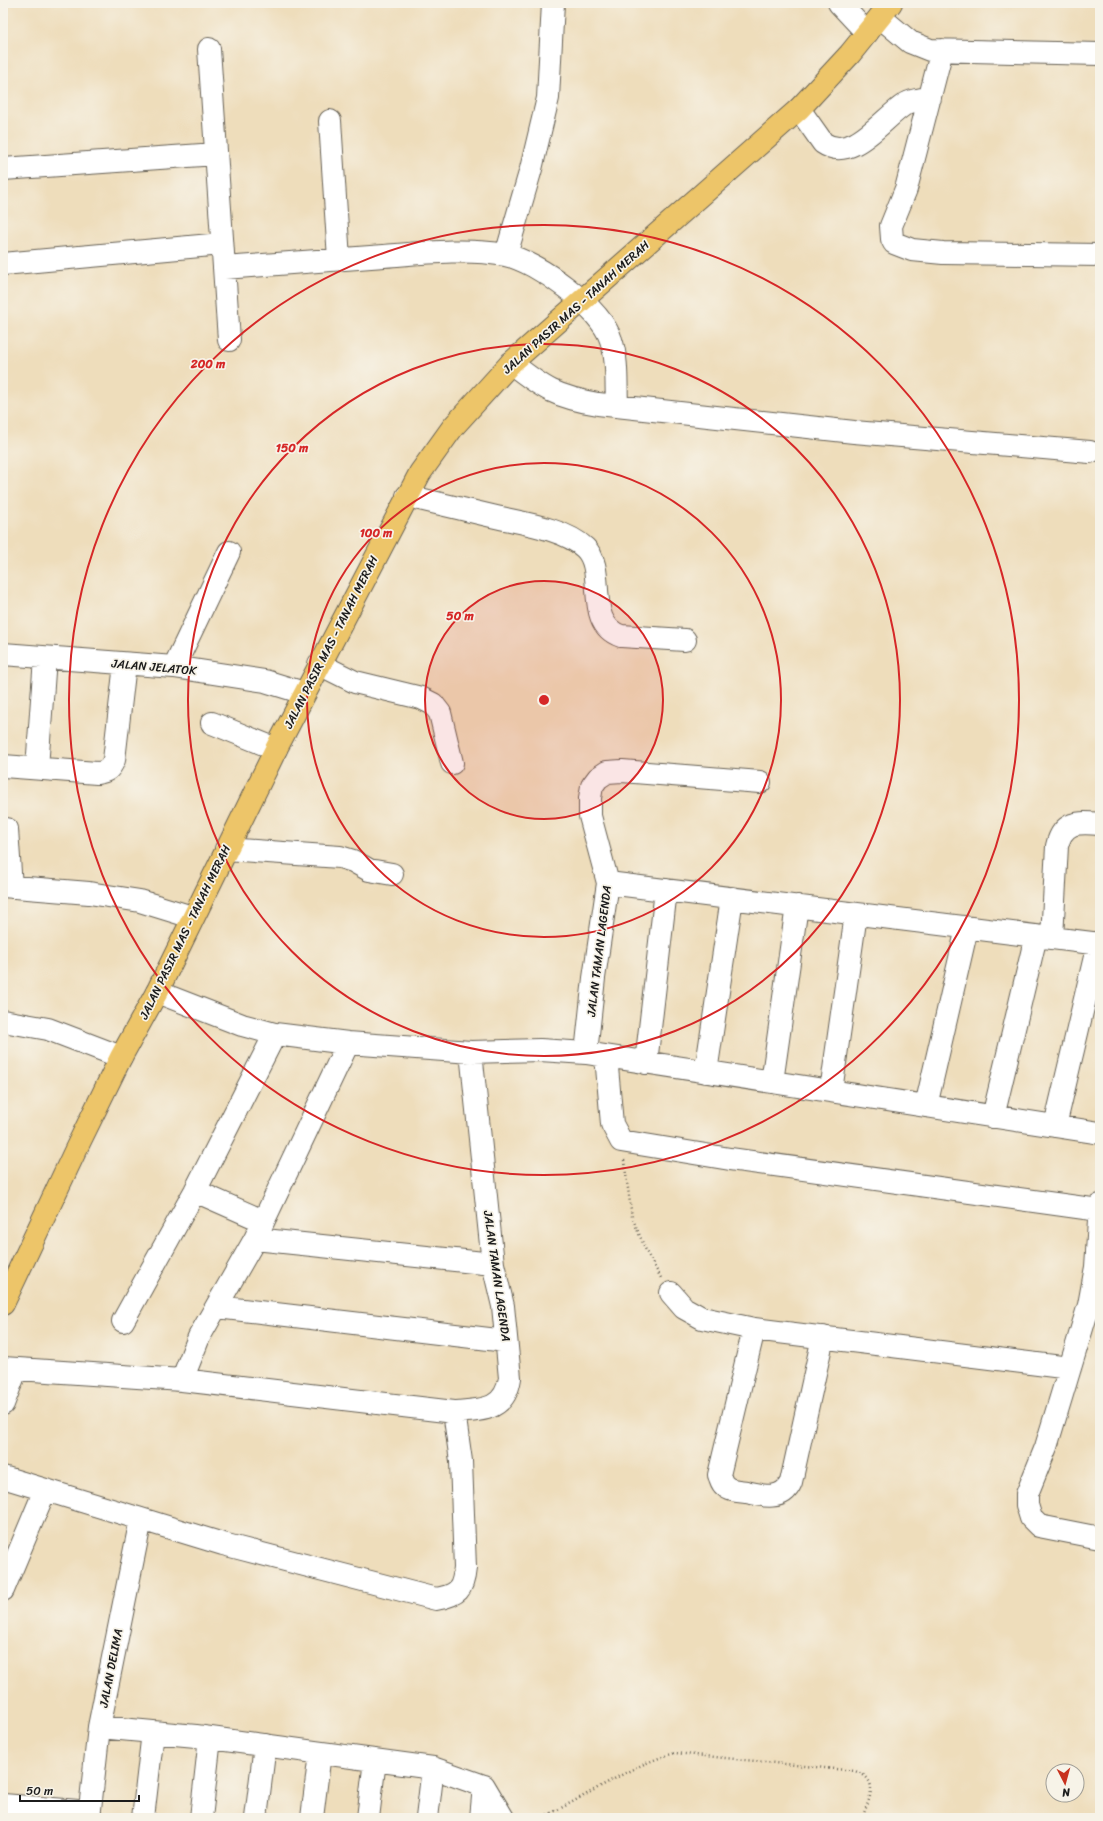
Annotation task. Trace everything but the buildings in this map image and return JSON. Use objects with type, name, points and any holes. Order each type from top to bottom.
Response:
[{"type":"main road","name":"JALAN PASIR MAS - TANAH MERAH","points":[[3,1304],[121,1057],[157,992],[192,917],[304,693],[420,473],[453,427],[511,362],[583,301],[799,109],[879,17]]},
{"type":"street","points":[[506,255],[531,169],[548,98],[553,3]]},
{"type":"street","points":[[839,3],[879,17],[910,42],[930,50],[1100,54]]},
{"type":"street","points":[[209,49],[228,340]]},
{"type":"street","points":[[942,50],[906,189],[891,226],[892,239],[894,242],[912,250],[943,253],[1100,255]]},
{"type":"street","points":[[799,109],[823,143],[836,149],[850,146],[864,139],[904,105],[930,98]]},
{"type":"street","points":[[330,121],[339,259]]},
{"type":"street","points":[[3,169],[216,154]]},
{"type":"street","points":[[3,264],[222,244]]},
{"type":"street","points":[[224,268],[428,253],[506,255],[530,264],[550,276],[583,301],[611,339],[614,356],[617,406]]},
{"type":"street","points":[[511,362],[538,384],[559,396],[582,401],[854,432],[1090,452]]},
{"type":"street","points":[[407,496],[542,528],[568,537],[586,549],[592,558],[599,610],[606,627],[612,633],[621,636],[685,640]]},
{"type":"street","points":[[174,667],[230,552]]},
{"type":"street","name":"JALAN JELATOK","points":[[3,654],[174,667],[265,681],[304,693]]},
{"type":"street","points":[[37,768],[45,658]]},
{"type":"street","points":[[3,766],[97,773],[105,772],[110,768],[114,760],[125,664]]},
{"type":"street","points":[[319,664],[355,682],[421,698],[433,704],[440,713],[452,763]]},
{"type":"street","points":[[212,723],[276,749]]},
{"type":"street","name":"JALAN TAMAN LAGENDA","points":[[621,1141],[612,1124],[596,1055],[594,978],[608,883],[590,816],[592,786],[598,778],[606,772],[622,771],[760,782]]},
{"type":"street","points":[[993,1117],[1044,937],[1057,846],[1060,835],[1065,827],[1074,824],[1100,824]]},
{"type":"street","points":[[7,829],[7,886],[89,893],[140,902],[192,917]]},
{"type":"street","points":[[226,850],[340,857],[353,861],[369,870],[392,874]]},
{"type":"street","points":[[608,883],[1099,944],[1055,1126]]},
{"type":"street","points":[[646,1063],[666,890]]},
{"type":"street","points":[[706,1072],[732,898]]},
{"type":"street","points":[[772,1082],[797,906]]},
{"type":"street","points":[[831,1092],[856,914]]},
{"type":"street","points":[[926,1106],[967,928]]},
{"type":"street","points":[[157,992],[242,1025],[275,1034],[348,1044],[471,1052],[540,1050],[596,1055],[1100,1133]]},
{"type":"street","points":[[3,1021],[48,1029],[121,1057]]},
{"type":"street","points":[[123,1321],[195,1191],[275,1034]]},
{"type":"street","points":[[182,1380],[199,1337],[259,1230],[348,1044]]},
{"type":"street","name":"JALAN TAMAN LAGENDA","points":[[10,1369],[182,1380],[454,1412],[484,1410],[495,1406],[504,1397],[508,1389],[510,1378],[503,1306],[492,1264],[471,1052]]},
{"type":"street","points":[[621,1141],[730,1159],[1100,1208],[1096,1268],[1089,1305],[1046,1447],[1027,1494],[1027,1505],[1031,1518],[1039,1526],[1100,1538]]},
{"type":"street","points":[[195,1191],[259,1230],[492,1264]]},
{"type":"street","points":[[671,1293],[684,1308],[702,1318],[754,1329],[1070,1368]]},
{"type":"street","points":[[216,1307],[506,1341]]},
{"type":"street","points":[[754,1329],[720,1475],[724,1486],[731,1490],[769,1497],[782,1493],[788,1489],[824,1338]]},
{"type":"street","points":[[3,1404],[10,1369]]},
{"type":"street","points":[[3,1477],[223,1544],[425,1598],[436,1599],[456,1593],[464,1584],[465,1568],[461,1461],[454,1412]]},
{"type":"street","points":[[3,1590],[45,1490]]},
{"type":"street","name":"JALAN DELIMA","points":[[90,1815],[99,1727],[141,1519]]},
{"type":"street","points":[[99,1727],[210,1738],[433,1768],[484,1786],[503,1818]]},
{"type":"street","points":[[143,1818],[153,1732]]},
{"type":"street","points":[[201,1818],[210,1738]]},
{"type":"street","points":[[256,1818],[265,1745]]},
{"type":"street","points":[[312,1818],[320,1753]]},
{"type":"street","points":[[368,1818],[375,1760]]},
{"type":"street","points":[[427,1818],[433,1768]]},
{"type":"street","points":[[481,1818],[484,1786]]},
{"type":"street","points":[[3,1805],[90,1815]]},
{"type":"path","points":[[621,1141],[632,1217],[647,1253],[671,1293]]},
{"type":"path","points":[[540,1818],[634,1769],[660,1757],[675,1753],[855,1771],[867,1777],[871,1784],[869,1799],[862,1818]]}]
